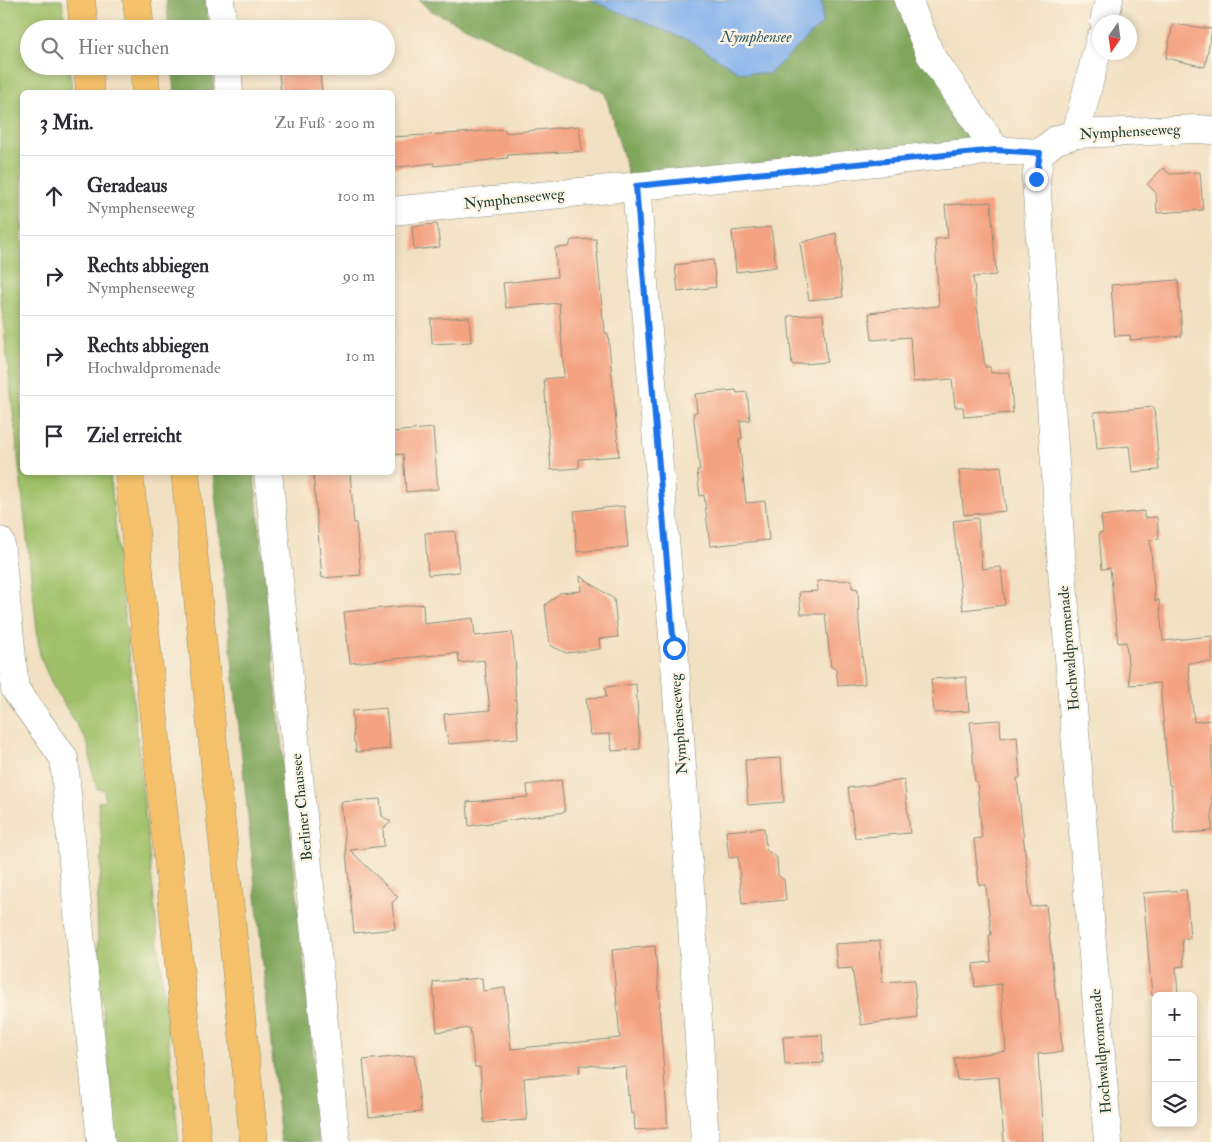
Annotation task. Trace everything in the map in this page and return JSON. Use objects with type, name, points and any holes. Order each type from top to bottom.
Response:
[{"type":"main road","points":[[81,0],[83,20]]},
{"type":"main road","points":[[137,0],[139,20]]},
{"type":"main road","points":[[89,75],[90,90]]},
{"type":"main road","points":[[145,75],[146,90]]},
{"type":"main road","points":[[129,475],[197,1142]]},
{"type":"main road","points":[[185,475],[254,1142]]},
{"type":"street","points":[[220,0],[222,20]]},
{"type":"street","points":[[908,0],[930,54],[996,150]]},
{"type":"street","points":[[1106,15],[1109,0]]},
{"type":"street","points":[[1076,134],[1095,60]]},
{"type":"street","points":[[228,75],[230,90]]},
{"type":"street","name":"Nymphenseeweg","points":[[395,211],[996,150],[1040,153],[1056,140],[1076,134],[1212,130]]},
{"type":"street","name":"Hochwaldpromenade","points":[[1040,153],[1036,179],[1062,563],[1108,1142]]},
{"type":"street","name":"Nymphenseeweg","points":[[636,186],[674,648],[705,1142]]},
{"type":"street","name":"Berliner Chaussee","points":[[268,475],[336,1142]]},
{"type":"street","points":[[0,541],[15,689],[64,758],[101,1142]]},
{"type":"green space","points":[[0,0],[62,0],[64,20],[20,20],[20,75],[70,75],[72,90],[20,90],[20,474],[0,292]]},
{"type":"green space","points":[[166,0],[206,0],[208,20],[168,20]]},
{"type":"green space","points":[[419,0],[590,0],[692,42],[739,72],[822,24],[822,0],[901,0],[988,146],[629,177],[605,93],[428,9]]},
{"type":"green space","points":[[173,75],[213,75],[215,90],[175,90]]},
{"type":"green space","points":[[20,475],[110,475],[179,1142],[116,1142],[99,973],[97,904],[102,843],[98,802],[105,801],[104,789],[97,789],[97,782],[94,782],[86,740],[53,686],[40,657]]},
{"type":"green space","points":[[213,475],[254,475],[322,1142],[281,1142]]},
{"type":"water","name":"Nymphensee","points":[[590,0],[822,0],[822,24],[769,74],[739,72],[692,42]]},
{"type":"building","points":[[1173,24],[1212,29],[1205,67],[1166,58]]},
{"type":"building","points":[[279,75],[320,75],[322,90],[281,90]]},
{"type":"building","points":[[579,126],[582,151],[507,155],[508,158],[434,166],[434,163],[395,168],[395,137],[505,129],[505,133]]},
{"type":"building","points":[[1163,168],[1170,174],[1200,172],[1203,210],[1157,213],[1156,193],[1147,184]]},
{"type":"building","points":[[991,202],[996,275],[973,277],[985,367],[990,367],[991,373],[1010,372],[1013,413],[964,417],[963,407],[955,407],[952,379],[913,382],[910,337],[872,340],[869,313],[939,306],[935,239],[948,238],[945,205]]},
{"type":"building","points":[[437,224],[440,247],[414,250],[412,226]]},
{"type":"building","points":[[771,227],[776,267],[736,272],[732,231]]},
{"type":"building","points":[[836,233],[843,297],[809,300],[800,243]]},
{"type":"building","points":[[596,239],[603,320],[605,333],[608,333],[619,456],[579,459],[579,468],[551,470],[544,379],[564,377],[559,303],[506,308],[503,283],[557,277],[555,248],[569,247],[571,240]]},
{"type":"building","points":[[713,260],[716,287],[678,292],[675,265]]},
{"type":"building","points":[[1178,280],[1182,336],[1131,340],[1130,335],[1115,336],[1111,285]]},
{"type":"building","points":[[823,314],[827,362],[792,365],[788,316]]},
{"type":"building","points":[[469,317],[471,342],[432,344],[431,319]]},
{"type":"building","points":[[736,390],[737,393],[747,392],[750,420],[740,421],[742,438],[739,439],[746,503],[765,501],[769,540],[710,546],[704,495],[700,496],[697,470],[700,470],[693,413],[697,412],[695,394]]},
{"type":"building","points":[[1154,407],[1159,470],[1132,472],[1129,446],[1097,449],[1094,412]]},
{"type":"building","points":[[433,428],[438,489],[406,492],[403,454],[395,455],[395,432]]},
{"type":"building","points":[[1001,466],[1006,511],[964,515],[959,470]]},
{"type":"building","points":[[313,475],[350,475],[361,575],[322,578]]},
{"type":"building","points":[[624,506],[628,547],[577,552],[574,511]]},
{"type":"building","points":[[1144,511],[1144,518],[1157,517],[1159,539],[1150,540],[1155,601],[1159,600],[1163,641],[1212,636],[1212,662],[1188,663],[1194,722],[1212,720],[1212,831],[1174,834],[1171,785],[1169,785],[1160,683],[1130,685],[1126,642],[1118,643],[1110,568],[1102,569],[1099,533],[1103,532],[1101,516]]},
{"type":"building","points":[[978,518],[982,569],[1001,567],[1005,605],[963,610],[953,521]]},
{"type":"building","points":[[455,531],[459,572],[428,575],[425,533]]},
{"type":"building","points":[[580,576],[614,599],[618,637],[599,639],[600,649],[566,653],[550,645],[545,605],[560,593],[581,591]]},
{"type":"building","points":[[852,580],[852,588],[858,589],[865,684],[838,686],[836,669],[831,667],[825,614],[801,614],[799,592],[818,591],[817,581]]},
{"type":"building","points":[[423,604],[424,624],[473,618],[475,636],[512,632],[516,669],[514,669],[518,738],[449,744],[444,714],[490,710],[484,660],[459,663],[458,653],[350,663],[344,612]]},
{"type":"building","points":[[966,677],[969,711],[934,713],[931,679]]},
{"type":"building","points":[[636,684],[640,749],[612,751],[610,734],[590,735],[586,698],[606,697],[605,687]]},
{"type":"building","points":[[386,708],[390,749],[356,752],[352,711]]},
{"type":"building","points":[[1000,720],[1001,738],[1017,736],[1020,778],[1017,778],[1031,907],[1046,905],[1056,999],[1058,999],[1062,1052],[1038,1054],[1043,1142],[1004,1142],[999,1077],[957,1080],[954,1058],[1006,1051],[1001,984],[975,987],[973,964],[991,962],[989,936],[991,934],[986,885],[979,885],[974,839],[982,838],[970,722]]},
{"type":"building","points":[[781,758],[784,802],[748,805],[745,760]]},
{"type":"building","points":[[561,780],[565,812],[469,826],[467,802],[528,797],[527,785]]},
{"type":"building","points":[[904,780],[910,833],[855,838],[848,788]]},
{"type":"building","points":[[380,799],[382,816],[391,822],[383,829],[384,846],[350,850],[398,897],[392,903],[395,929],[354,933],[341,802]]},
{"type":"building","points":[[764,828],[766,850],[777,858],[778,875],[784,880],[786,900],[742,904],[738,857],[729,858],[726,831]]},
{"type":"building","points":[[1186,890],[1190,938],[1182,939],[1184,966],[1176,967],[1178,992],[1152,992],[1152,996],[1143,893]]},
{"type":"building","points":[[880,941],[882,982],[914,980],[917,1017],[861,1025],[852,968],[837,969],[835,944]]},
{"type":"building","points":[[655,946],[668,1128],[635,1130],[634,1113],[631,1114],[628,1096],[626,1067],[579,1065],[580,1073],[524,1078],[527,1120],[484,1123],[480,1067],[475,1067],[470,1028],[437,1032],[433,982],[482,978],[483,991],[505,988],[511,1049],[620,1038],[612,950]]},
{"type":"building","points":[[822,1035],[823,1063],[785,1065],[783,1037]]},
{"type":"building","points":[[414,1055],[421,1112],[369,1117],[363,1060]]},
{"type":"route","points":[[674,648],[636,186],[996,150],[1040,153],[1036,179]]}]
